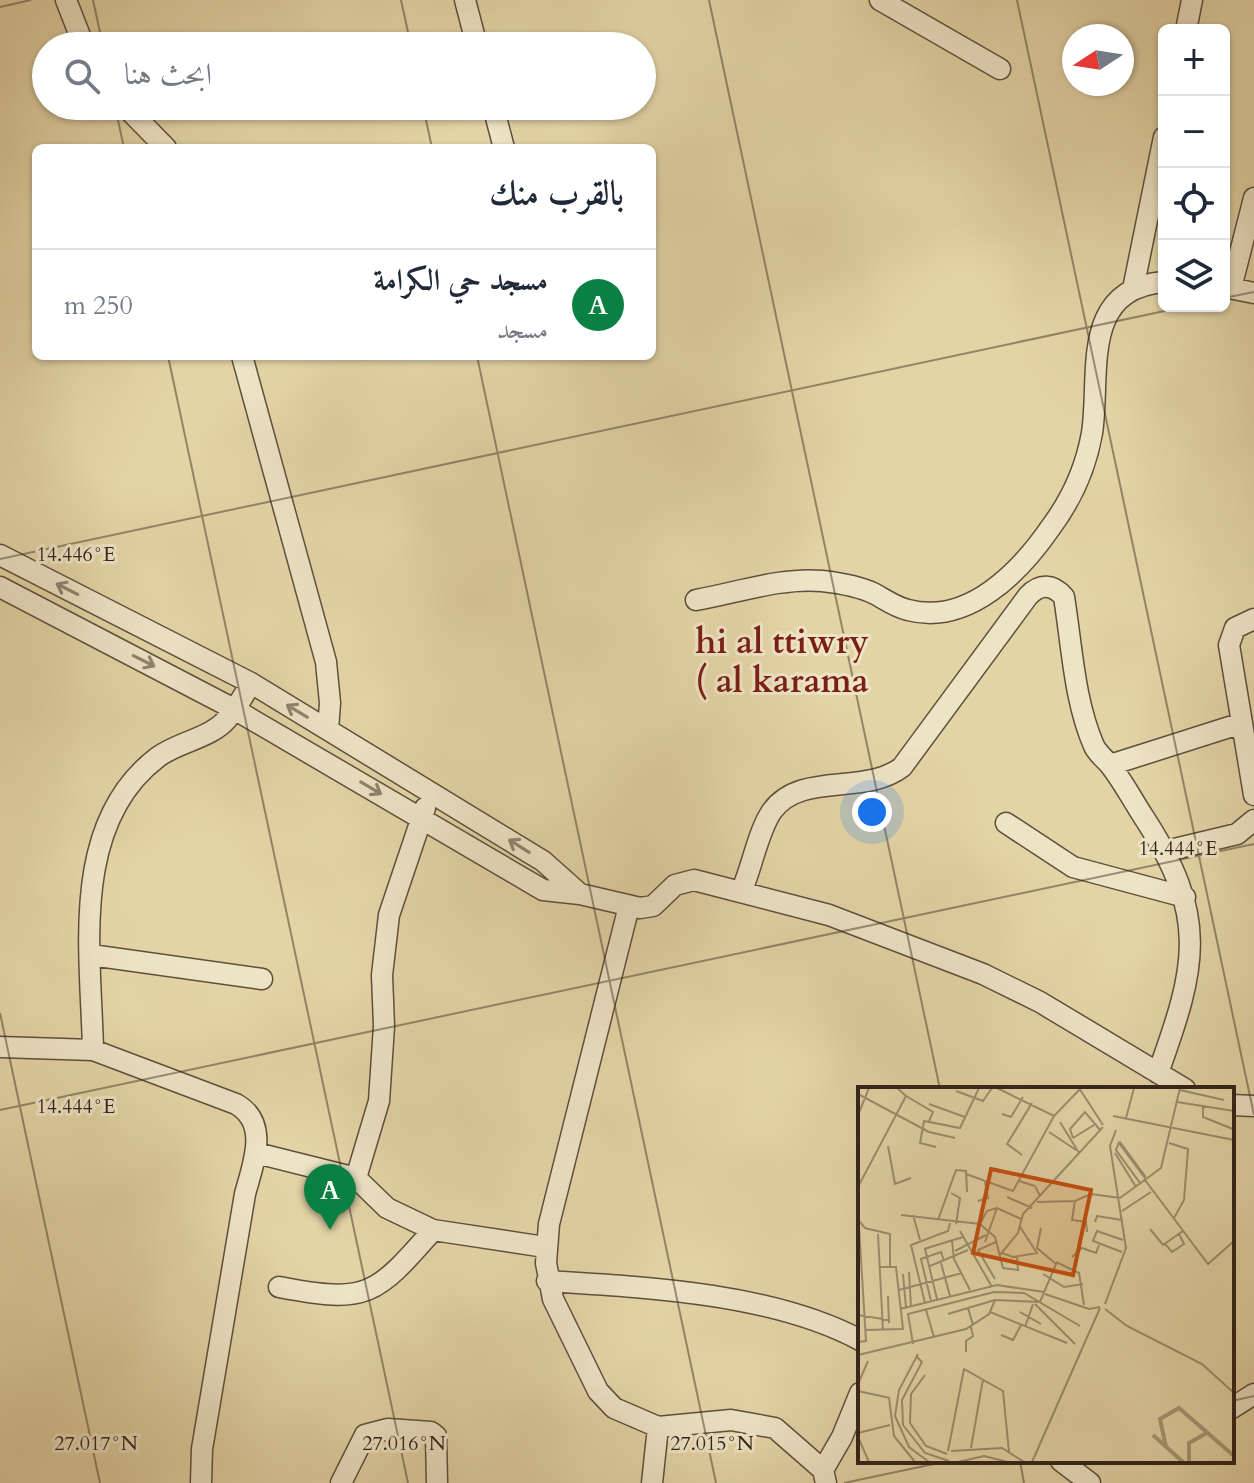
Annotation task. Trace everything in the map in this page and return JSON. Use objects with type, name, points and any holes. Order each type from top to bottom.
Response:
[{"type":"street","points":[[66,0],[79,32]]},
{"type":"street","points":[[465,0],[473,32]]},
{"type":"street","points":[[880,0],[1000,69]]},
{"type":"street","points":[[1187,24],[1192,0]]},
{"type":"street","points":[[139,120],[162,144]]},
{"type":"street","points":[[497,120],[503,144]]},
{"type":"street","points":[[1133,289],[1158,166]]},
{"type":"street","points":[[1230,281],[1254,198]]},
{"type":"street","points":[[696,600],[818,581],[855,587],[908,611],[928,613],[965,606],[983,597],[1036,547],[1067,503],[1087,456],[1092,431],[1098,339],[1112,310],[1133,289],[1158,283]]},
{"type":"street","points":[[1230,288],[1254,293]]},
{"type":"street","points":[[243,360],[326,662],[330,703],[328,730]]},
{"type":"street","points":[[0,555],[251,683],[543,861],[580,894]]},
{"type":"street","points":[[741,892],[764,828],[781,801],[810,789],[878,782],[902,767],[1028,596],[1042,586],[1051,586],[1064,597],[1083,715],[1097,751],[1110,765],[1166,851],[1185,897],[1192,940],[1188,980],[1158,1073]]},
{"type":"street","points":[[0,587],[234,709],[543,890],[580,894],[629,906],[653,906],[684,880],[704,881],[829,915],[983,974],[1040,1002],[1182,1087]]},
{"type":"street","points":[[1254,619],[1235,628],[1229,645],[1254,795]]},
{"type":"street","points":[[93,1050],[91,887],[98,850],[112,815],[130,785],[156,758],[220,725],[251,683]]},
{"type":"street","points":[[1110,765],[1242,723]]},
{"type":"street","points":[[356,1178],[379,1101],[384,1026],[382,975],[389,915],[431,791]]},
{"type":"street","points":[[1166,851],[1237,834],[1254,820]]},
{"type":"street","points":[[1006,823],[1073,867],[1185,897]]},
{"type":"street","points":[[629,906],[545,1247],[547,1281],[598,1391],[614,1408],[658,1427],[751,1421],[775,1428],[825,1476],[858,1398]]},
{"type":"street","points":[[91,955],[262,979]]},
{"type":"street","points":[[0,1047],[93,1050],[243,1108],[256,1132],[256,1153],[245,1194],[202,1449],[201,1483]]},
{"type":"street","points":[[1234,1105],[1254,1106]]},
{"type":"street","points":[[256,1153],[356,1178],[387,1208],[433,1230],[545,1247]]},
{"type":"street","points":[[279,1287],[321,1295],[362,1294],[393,1275],[433,1230]]},
{"type":"street","points":[[547,1281],[675,1290],[799,1316],[835,1327],[858,1339]]},
{"type":"street","points":[[1234,1407],[1254,1394]]},
{"type":"street","points":[[652,1483],[658,1427]]},
{"type":"street","points":[[341,1483],[365,1435],[388,1429],[431,1432],[436,1436],[439,1443],[437,1483]]},
{"type":"street","points":[[1064,1463],[1090,1483]]},
{"type":"place","name":"مسجد حي الكرامة","points":[[330,1230]]},
{"type":"district","name":"hi al ttiwry ( al karama","points":[[782,660]]}]
